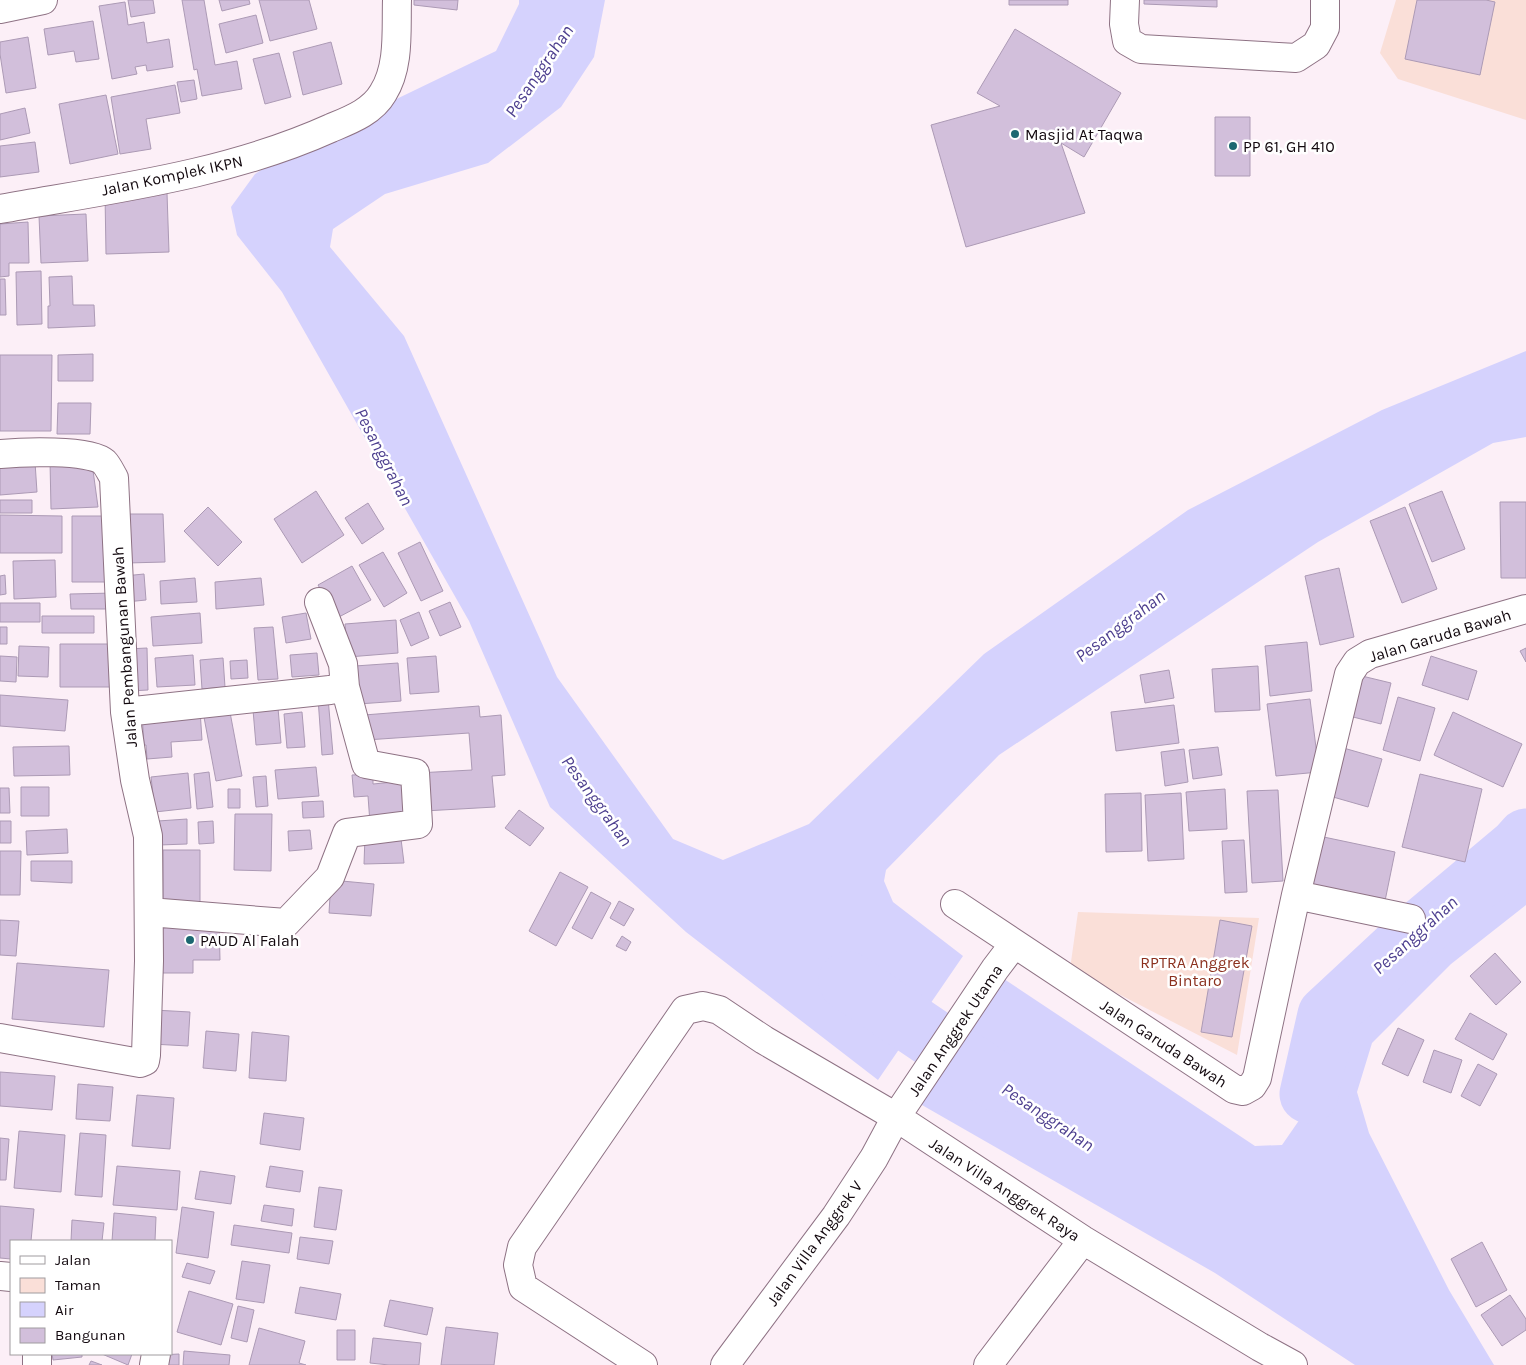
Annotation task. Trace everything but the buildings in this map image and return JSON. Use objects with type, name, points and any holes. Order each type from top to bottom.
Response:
[{"type":"street","points":[[0,9],[44,0]]},
{"type":"street","name":"Jalan Komplek IKPN","points":[[0,209],[217,168],[309,138],[363,114],[383,93],[394,65],[397,0]]},
{"type":"street","points":[[1125,0],[1124,24],[1127,41],[1141,49],[1296,58],[1316,45],[1325,28],[1325,0]]},
{"type":"street","name":"Jalan Pembangunan Bawah","points":[[0,454],[20,452],[66,453],[92,456],[103,461],[114,478],[125,712],[135,780],[148,836],[150,961],[145,1061],[140,1063],[0,1038]]},
{"type":"street","points":[[149,912],[286,923],[330,877],[347,833],[418,824],[415,773],[366,764],[345,687],[343,664],[319,602]]},
{"type":"street","name":"Jalan Garuda Bawah","points":[[1014,944],[1234,1089],[1243,1091],[1252,1086],[1257,1078],[1296,896],[1349,674],[1357,662],[1370,654],[1526,609]]},
{"type":"street","points":[[125,712],[345,687]]},
{"type":"street","points":[[1296,896],[1411,919]]},
{"type":"street","points":[[955,904],[1014,944]]},
{"type":"street","name":"Jalan Anggrek Utama","points":[[903,1106],[995,969],[1014,944]]},
{"type":"street","name":"Jalan Villa Anggrek Raya","points":[[643,1365],[523,1287],[518,1264],[522,1247],[685,1010],[702,1006],[719,1010],[772,1045],[903,1106],[1083,1240],[1281,1362]]},
{"type":"street","name":"Jalan Villa Anggrek V","points":[[726,1365],[836,1216],[874,1158],[903,1106]]},
{"type":"street","points":[[988,1365],[1083,1240]]},
{"type":"green space","points":[[1396,0],[1526,0],[1526,120],[1398,79],[1380,53]]},
{"type":"green space","name":"RPTRA Anggrek Bintaro","points":[[1078,912],[1259,918],[1237,1055],[1070,969]]},
{"type":"water","points":[[519,0],[605,0],[594,57],[561,107],[488,163],[385,194],[333,229],[330,247],[404,336],[557,677],[673,839],[723,860],[809,824],[984,654],[1188,510],[1382,410],[1526,351],[1526,437],[1493,443],[1318,542],[999,755],[886,870],[884,881],[893,902],[963,956],[878,1080],[686,932],[550,807],[469,621],[282,292],[237,235],[231,207],[255,174],[299,146],[496,51],[519,4]]},
{"type":"water","points":[[1526,830],[1526,905],[1451,964],[1372,1043],[1357,1092],[1369,1133],[1449,1290],[1494,1365],[1355,1365],[1215,1273],[915,1101],[1001,977],[1255,1146],[1282,1145],[1300,1119],[1314,1032],[1349,987],[1422,938]]},
{"type":"waterway","name":"Pesanggrahan","points":[[1309,1094],[1327,1015],[1412,936],[1518,847],[1526,838]]},
{"type":"waterway","name":"Pesanggrahan","points":[[848,981],[999,1083]]},
{"type":"place","name":"Masjid At Taqwa","points":[[1015,134]]},
{"type":"place","name":"PP 61, GH 410","points":[[1233,146]]},
{"type":"place","name":"PAUD Al Falah","points":[[190,940]]}]
